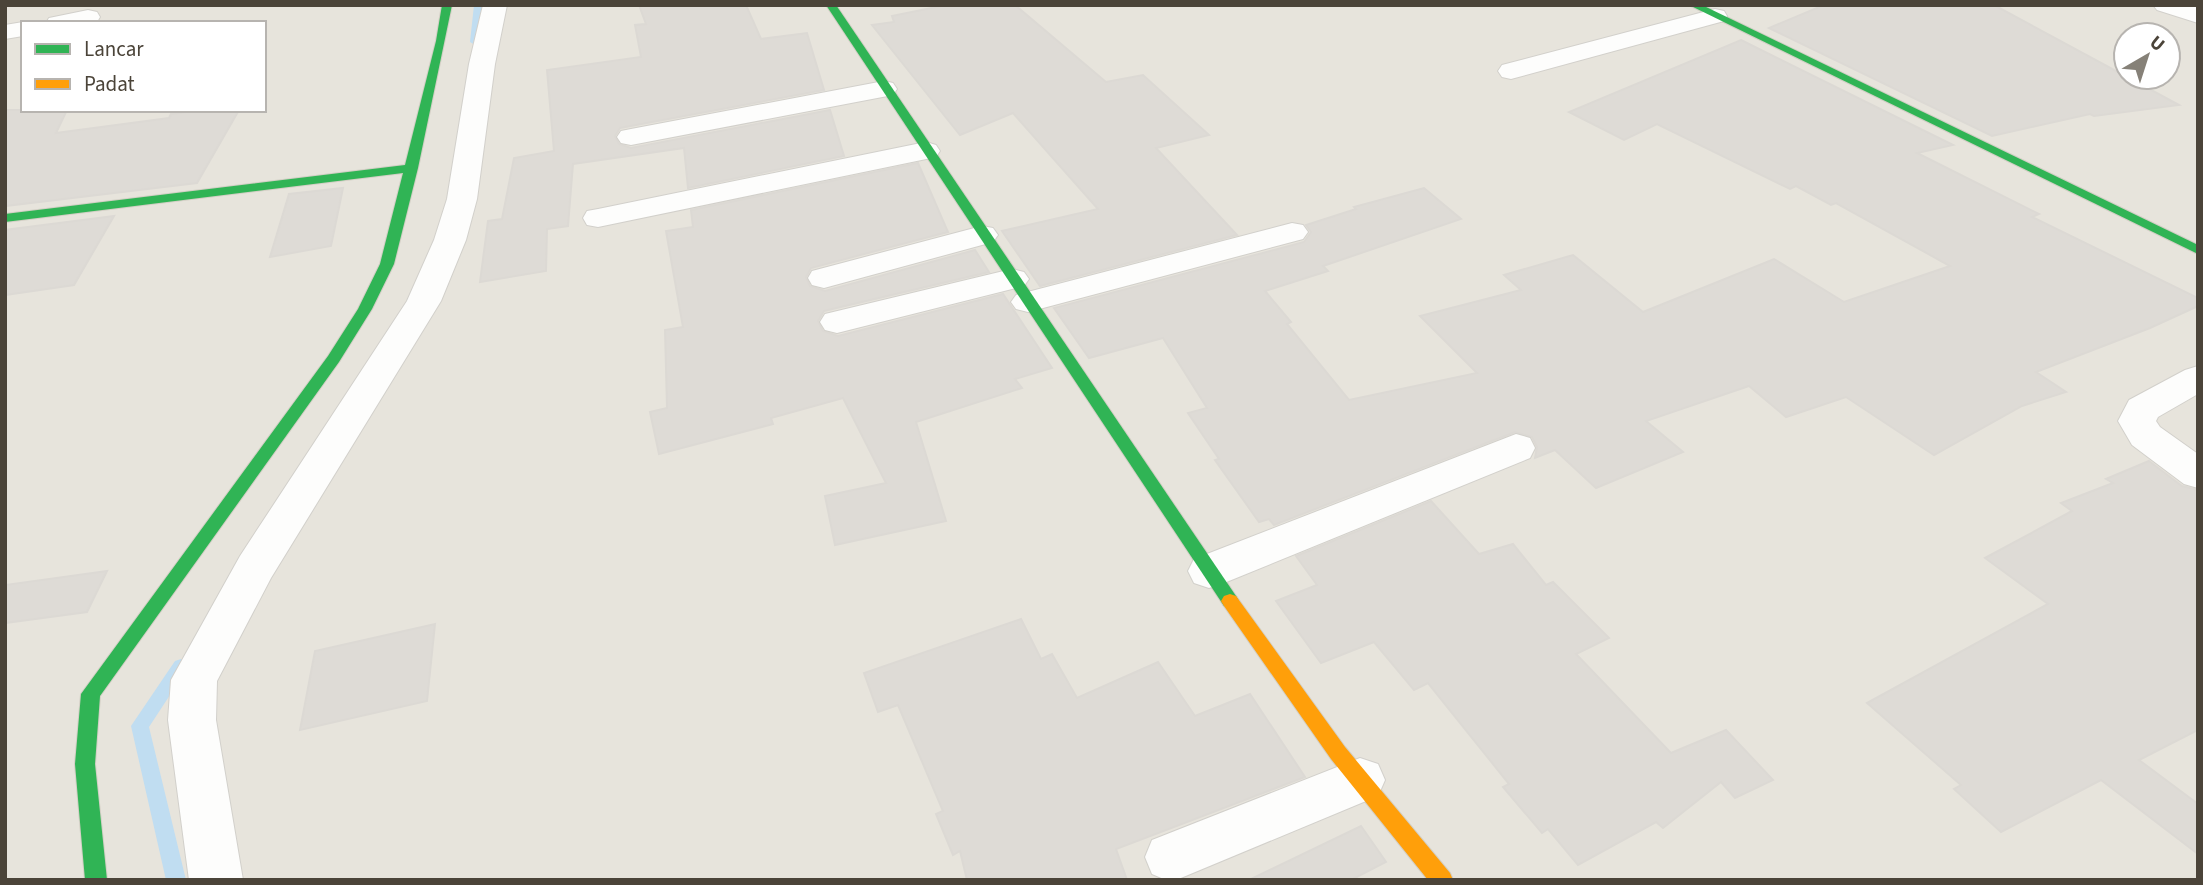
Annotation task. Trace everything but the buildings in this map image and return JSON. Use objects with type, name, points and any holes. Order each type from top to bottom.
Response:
[{"type":"street","points":[[96,880],[84,766],[85,724],[91,694],[334,359],[365,309],[387,264],[412,168],[447,5]]},
{"type":"street","points":[[216,880],[192,720],[194,680],[255,568],[424,301],[450,240],[462,200],[482,64],[495,5]]},
{"type":"street","points":[[831,5],[926,152],[1209,570],[1360,780],[1443,880]]},
{"type":"street","points":[[1511,71],[1704,10],[2198,250]]},
{"type":"street","points":[[70,21],[88,18]]},
{"type":"street","points":[[631,137],[884,89]]},
{"type":"street","points":[[598,218],[926,152]]},
{"type":"street","points":[[5,218],[412,168]]},
{"type":"street","points":[[837,322],[1020,291],[1292,232]]},
{"type":"street","points":[[824,278],[982,234]]},
{"type":"street","points":[[2198,378],[2142,409],[2137,421],[2146,436],[2198,474]]},
{"type":"street","points":[[1209,570],[1516,448]]},
{"type":"street","points":[[1171,857],[1360,780]]},
{"type":"shaded area","points":[[5,5],[2198,5],[2198,880],[5,880]]},
{"type":"waterway","points":[[475,42],[478,5]]},
{"type":"waterway","points":[[176,880],[140,726],[181,666]]},
{"type":"traffic: fast","points":[[96,880],[85,764],[91,694],[334,359],[365,309],[387,264],[441,41],[447,5]]},
{"type":"traffic: fast","points":[[831,5],[1230,601]]},
{"type":"traffic: fast","points":[[1694,5],[2198,250]]},
{"type":"traffic: fast","points":[[5,218],[412,168]]},
{"type":"traffic: slow","points":[[1230,601],[1338,753],[1442,880]]}]
